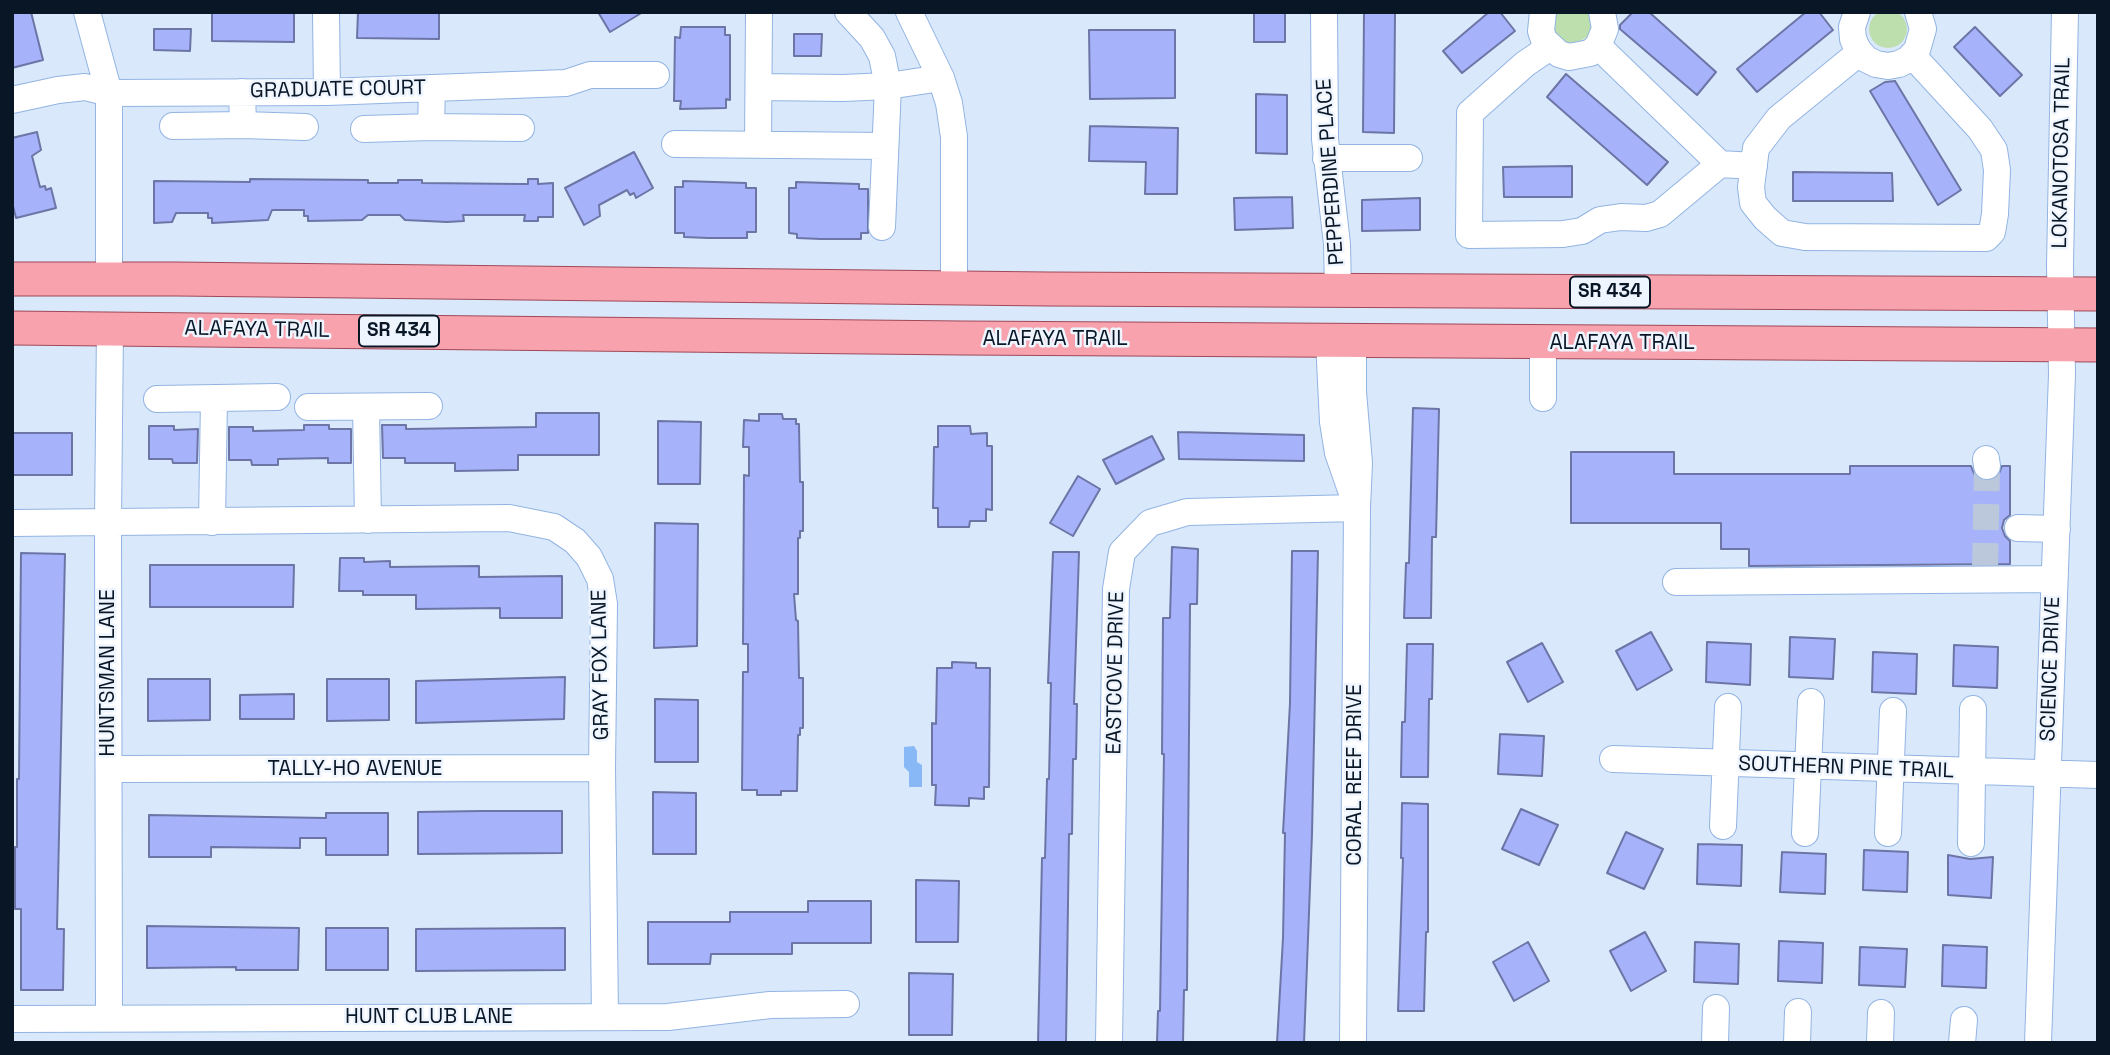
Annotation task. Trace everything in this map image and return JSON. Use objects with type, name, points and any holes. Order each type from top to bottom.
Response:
[{"type":"main road","points":[[51,328],[93,306],[109,278]]},
{"type":"main road","name":"SR 434","points":[[12,279],[1048,289],[2098,294]]},
{"type":"main road","points":[[110,328],[123,305],[176,279]]},
{"type":"main road","points":[[893,337],[940,318],[954,288]]},
{"type":"main road","points":[[962,338],[985,311],[1048,289]]},
{"type":"main road","name":"ALAFAYA TRAIL","points":[[12,328],[962,338],[2098,345]]},
{"type":"street","points":[[87,12],[108,93],[109,278]]},
{"type":"street","points":[[326,12],[327,92]]},
{"type":"street","points":[[758,145],[759,12]]},
{"type":"street","points":[[848,12],[872,38],[882,56],[887,86],[882,227]]},
{"type":"street","points":[[909,12],[949,103],[954,137],[954,288]]},
{"type":"street","name":"PEPPERDINE PLACE","points":[[1324,12],[1326,158],[1337,244],[1338,290]]},
{"type":"street","points":[[1544,12],[1541,31],[1550,47],[1569,57],[1590,53],[1598,46],[1605,29],[1602,12]]},
{"type":"street","points":[[1857,12],[1852,27],[1853,39],[1860,52],[1876,64],[1888,66],[1899,64],[1912,55],[1922,40],[1923,29],[1918,12]]},
{"type":"street","name":"LOKANOTOSA TRAIL","points":[[2060,295],[2065,12]]},
{"type":"street","points":[[1598,46],[1720,164],[1754,166]]},
{"type":"street","points":[[1550,47],[1525,64],[1470,113],[1469,235],[1563,234],[1582,231],[1601,220],[1621,216],[1646,218],[1660,214],[1720,164]]},
{"type":"street","points":[[1860,52],[1779,118],[1756,148],[1751,187],[1753,203],[1782,233],[1805,237],[1986,238],[1992,232],[1995,214],[1997,170],[1994,150],[1980,129],[1912,55]]},
{"type":"street","name":"GRADUATE COURT","points":[[12,100],[85,87],[108,93],[327,92],[566,83],[590,75],[656,75]]},
{"type":"street","points":[[759,87],[887,86],[940,78]]},
{"type":"street","points":[[431,127],[432,88]]},
{"type":"street","points":[[242,92],[243,125]]},
{"type":"street","points":[[173,126],[305,127]]},
{"type":"street","points":[[364,129],[521,128]]},
{"type":"street","points":[[676,145],[885,146]]},
{"type":"street","points":[[1326,158],[1409,158]]},
{"type":"street","name":"SCIENCE DRIVE","points":[[2038,1043],[2057,529],[2060,295]]},
{"type":"street","name":"HUNTSMAN LANE","points":[[109,1017],[110,328]]},
{"type":"street","name":"CORAL REEF DRIVE","points":[[1341,341],[1333,422],[1338,453],[1356,508],[1353,1043]]},
{"type":"street","points":[[1543,342],[1543,398]]},
{"type":"street","points":[[157,399],[277,397]]},
{"type":"street","points":[[212,522],[214,398]]},
{"type":"street","points":[[308,407],[429,406]]},
{"type":"street","points":[[366,407],[368,520]]},
{"type":"street","name":"EASTCOVE DRIVE","points":[[1109,1043],[1116,589],[1122,552],[1150,523],[1187,512],[1356,508]]},
{"type":"street","name":"GRAY FOX LANE","points":[[12,523],[509,518],[554,527],[575,541],[589,557],[600,579],[604,604],[602,768],[605,1017]]},
{"type":"street","points":[[2018,528],[2057,529]]},
{"type":"street","points":[[1676,582],[1985,574],[2054,579]]},
{"type":"street","points":[[1805,833],[1811,702]]},
{"type":"street","points":[[1723,826],[1728,707]]},
{"type":"street","points":[[1971,843],[1973,709]]},
{"type":"street","points":[[1888,833],[1893,711]]},
{"type":"street","name":"SOUTHERN PINE TRAIL","points":[[1613,759],[2098,775]]},
{"type":"street","name":"TALLY-HO AVENUE","points":[[108,769],[602,768]]},
{"type":"street","name":"HUNT CLUB LANE","points":[[12,1018],[668,1017],[770,1005],[846,1004]]},
{"type":"street","points":[[1715,1043],[1716,1008]]},
{"type":"street","points":[[1797,1043],[1798,1012]]},
{"type":"street","points":[[1880,1043],[1881,1013]]},
{"type":"green space","points":[[1888,10],[1901,16],[1907,29],[1901,42],[1888,48],[1875,42],[1869,29],[1875,16]]},
{"type":"green space","points":[[1557,12],[1588,12],[1592,24],[1588,36],[1578,43],[1565,42],[1555,34],[1553,28]]},
{"type":"water","points":[[914,746],[917,762],[922,765],[922,787],[909,787],[909,772],[904,767],[904,747]]},
{"type":"building","points":[[12,12],[31,12],[43,60],[12,68]]},
{"type":"building","points":[[212,12],[294,12],[294,42],[212,41]]},
{"type":"building","points":[[358,12],[439,12],[439,39],[357,38]]},
{"type":"building","points":[[598,12],[643,12],[610,32]]},
{"type":"building","points":[[1254,12],[1285,12],[1285,42],[1254,42]]},
{"type":"building","points":[[1364,12],[1395,12],[1394,133],[1363,132]]},
{"type":"building","points":[[1489,12],[1500,12],[1515,31],[1462,73],[1443,51]]},
{"type":"building","points":[[1633,12],[1649,12],[1716,72],[1697,95],[1620,29],[1620,25]]},
{"type":"building","points":[[1806,12],[1819,12],[1833,30],[1757,92],[1737,69]]},
{"type":"building","points":[[681,27],[725,27],[725,35],[730,35],[730,100],[726,99],[726,108],[680,109],[681,101],[674,101],[675,37],[680,38]]},
{"type":"building","points":[[1975,27],[2022,75],[2000,96],[1954,47]]},
{"type":"building","points":[[154,29],[191,29],[190,51],[154,50]]},
{"type":"building","points":[[1089,30],[1175,30],[1175,98],[1090,99]]},
{"type":"building","points":[[794,34],[822,34],[821,56],[794,56]]},
{"type":"building","points":[[1566,74],[1668,162],[1647,185],[1547,97]]},
{"type":"building","points":[[1895,81],[1961,190],[1938,205],[1870,91],[1885,82]]},
{"type":"building","points":[[1256,94],[1287,95],[1287,154],[1256,153]]},
{"type":"building","points":[[1090,126],[1178,128],[1177,194],[1145,194],[1146,162],[1089,161]]},
{"type":"building","points":[[37,132],[41,150],[32,156],[40,187],[45,186],[46,190],[51,188],[56,208],[16,218],[12,202],[12,138]]},
{"type":"building","points":[[634,152],[653,188],[636,198],[634,193],[630,195],[627,190],[599,205],[600,216],[584,225],[565,188]]},
{"type":"building","points":[[1572,166],[1572,197],[1504,197],[1503,167]]},
{"type":"building","points":[[1793,172],[1892,173],[1893,201],[1793,201]]},
{"type":"building","points":[[250,179],[528,184],[528,179],[538,179],[538,184],[553,183],[553,217],[524,221],[525,215],[463,215],[464,221],[447,222],[405,220],[400,215],[368,215],[362,220],[308,221],[304,210],[272,210],[268,220],[212,223],[208,213],[176,213],[172,222],[154,223],[154,181],[250,182]]},
{"type":"building","points":[[683,181],[746,183],[746,188],[756,188],[756,232],[747,232],[747,238],[684,237],[684,233],[675,233],[675,187],[683,187]]},
{"type":"building","points":[[796,182],[859,184],[859,189],[868,189],[868,233],[861,233],[861,239],[821,239],[797,238],[797,234],[789,233],[789,188],[796,188]]},
{"type":"building","points":[[1292,197],[1293,228],[1235,230],[1234,198]]},
{"type":"building","points":[[1420,198],[1420,230],[1362,231],[1362,200]]},
{"type":"building","points":[[1413,408],[1439,409],[1431,618],[1404,618],[1406,563],[1409,563]]},
{"type":"building","points":[[536,413],[599,413],[599,455],[518,455],[518,470],[455,471],[455,463],[405,463],[405,458],[383,458],[382,425],[406,425],[406,429],[536,427]]},
{"type":"building","points":[[759,414],[782,414],[783,419],[796,419],[796,424],[799,424],[800,482],[803,482],[803,531],[800,531],[798,538],[798,594],[794,594],[798,621],[799,678],[803,678],[803,728],[800,728],[798,735],[797,791],[781,791],[781,795],[757,795],[757,790],[742,790],[743,672],[748,672],[748,644],[743,644],[744,475],[749,476],[749,447],[743,447],[744,420],[759,421]]},
{"type":"building","points":[[658,421],[701,422],[700,484],[658,484]]},
{"type":"building","points":[[304,425],[329,425],[329,429],[351,429],[351,463],[328,463],[328,458],[278,459],[278,465],[252,465],[251,460],[229,460],[229,427],[253,427],[253,431],[304,430]]},
{"type":"building","points":[[149,426],[174,426],[174,430],[198,429],[197,463],[149,459]]},
{"type":"building","points":[[938,426],[970,426],[971,434],[987,433],[987,446],[992,446],[992,510],[986,509],[986,521],[970,521],[969,527],[938,527],[938,508],[933,508],[934,447],[938,447]]},
{"type":"building","points":[[1178,432],[1304,435],[1304,461],[1179,459]]},
{"type":"building","points":[[12,433],[72,433],[72,475],[12,475]]},
{"type":"building","points":[[1152,436],[1164,459],[1116,484],[1103,460]]},
{"type":"building","points":[[1571,452],[1674,452],[1674,474],[1850,474],[1850,466],[1971,466],[1975,476],[1989,482],[1997,478],[2002,466],[2010,466],[2010,515],[2004,520],[2002,528],[2010,541],[2010,564],[1749,566],[1749,549],[1721,549],[1721,523],[1571,523]]},
{"type":"building","points":[[1078,476],[1100,489],[1073,536],[1050,523]]},
{"type":"building","points":[[655,523],[698,524],[697,646],[654,648]]},
{"type":"building","points":[[1172,547],[1198,549],[1197,604],[1190,604],[1187,990],[1184,990],[1183,1043],[1157,1043],[1160,1011],[1164,754],[1163,618],[1170,618]]},
{"type":"building","points":[[1292,551],[1318,551],[1312,834],[1304,1043],[1277,1043],[1283,938],[1283,833],[1290,703]]},
{"type":"building","points":[[1053,552],[1079,552],[1074,704],[1077,704],[1076,759],[1073,759],[1072,834],[1069,834],[1066,1043],[1038,1043],[1042,858],[1045,858],[1049,779],[1051,683],[1048,683]]},
{"type":"building","points":[[21,553],[65,554],[57,929],[64,929],[63,990],[21,990],[21,909],[15,909],[15,847],[19,779]]},
{"type":"building","points":[[340,558],[364,558],[364,562],[390,561],[390,567],[479,566],[479,577],[562,576],[562,618],[500,618],[500,608],[416,609],[416,595],[363,595],[363,591],[339,591]]},
{"type":"building","points":[[150,565],[294,565],[293,607],[150,607]]},
{"type":"building","points":[[1651,632],[1672,670],[1637,690],[1616,651]]},
{"type":"building","points":[[1790,637],[1835,639],[1833,679],[1789,677]]},
{"type":"building","points":[[1707,642],[1751,644],[1750,685],[1706,682]]},
{"type":"building","points":[[1542,643],[1563,682],[1528,702],[1507,662]]},
{"type":"building","points":[[1407,644],[1433,644],[1428,777],[1401,777]]},
{"type":"building","points":[[1954,645],[1998,647],[1997,688],[1953,686]]},
{"type":"building","points":[[1873,652],[1917,654],[1916,694],[1872,692]]},
{"type":"building","points":[[952,662],[976,663],[976,668],[990,668],[989,787],[984,787],[984,799],[969,798],[969,806],[935,805],[936,785],[932,785],[932,723],[936,724],[937,668],[952,668]]},
{"type":"building","points":[[565,677],[564,719],[416,723],[416,681]]},
{"type":"building","points":[[148,679],[210,679],[210,720],[148,721]]},
{"type":"building","points":[[327,679],[389,679],[389,720],[327,721]]},
{"type":"building","points":[[294,694],[294,719],[240,719],[240,695]]},
{"type":"building","points":[[655,699],[698,700],[698,762],[655,762]]},
{"type":"building","points":[[1500,734],[1544,736],[1542,776],[1498,774]]},
{"type":"building","points":[[653,792],[696,793],[696,854],[653,854]]},
{"type":"building","points":[[1402,803],[1428,804],[1428,932],[1424,1011],[1398,1011]]},
{"type":"building","points":[[1521,809],[1558,825],[1539,865],[1502,849]]},
{"type":"building","points":[[562,811],[562,853],[418,854],[418,812]]},
{"type":"building","points":[[326,813],[388,813],[388,855],[326,855],[326,838],[300,838],[300,848],[211,847],[211,857],[149,857],[149,815],[326,818]]},
{"type":"building","points":[[1626,832],[1663,849],[1644,889],[1607,873]]},
{"type":"building","points":[[1698,844],[1742,845],[1741,886],[1697,884]]},
{"type":"building","points":[[1864,850],[1908,852],[1907,892],[1863,890]]},
{"type":"building","points":[[1782,852],[1826,854],[1825,894],[1780,892]]},
{"type":"building","points":[[1948,855],[1970,859],[1993,857],[1991,898],[1948,895]]},
{"type":"building","points":[[916,880],[959,881],[958,942],[916,942]]},
{"type":"building","points":[[808,901],[871,901],[871,943],[792,943],[792,954],[711,954],[710,964],[648,964],[648,922],[730,922],[730,912],[808,912]]},
{"type":"building","points":[[147,926],[299,928],[298,970],[236,970],[236,967],[147,968]]},
{"type":"building","points":[[326,928],[388,928],[388,970],[326,970]]},
{"type":"building","points":[[565,928],[565,970],[416,971],[416,929]]},
{"type":"building","points":[[1645,932],[1666,971],[1631,991],[1610,951]]},
{"type":"building","points":[[1779,941],[1823,943],[1822,983],[1778,981]]},
{"type":"building","points":[[1528,942],[1549,981],[1514,1001],[1493,962]]},
{"type":"building","points":[[1695,942],[1739,944],[1738,984],[1694,982]]},
{"type":"building","points":[[1943,945],[1987,947],[1986,988],[1942,986]]},
{"type":"building","points":[[1860,947],[1907,949],[1905,987],[1859,985]]},
{"type":"building","points":[[909,973],[953,974],[952,1035],[909,1035]]},
{"type":"tunnel","points":[[1985,569],[1987,466]]}]
